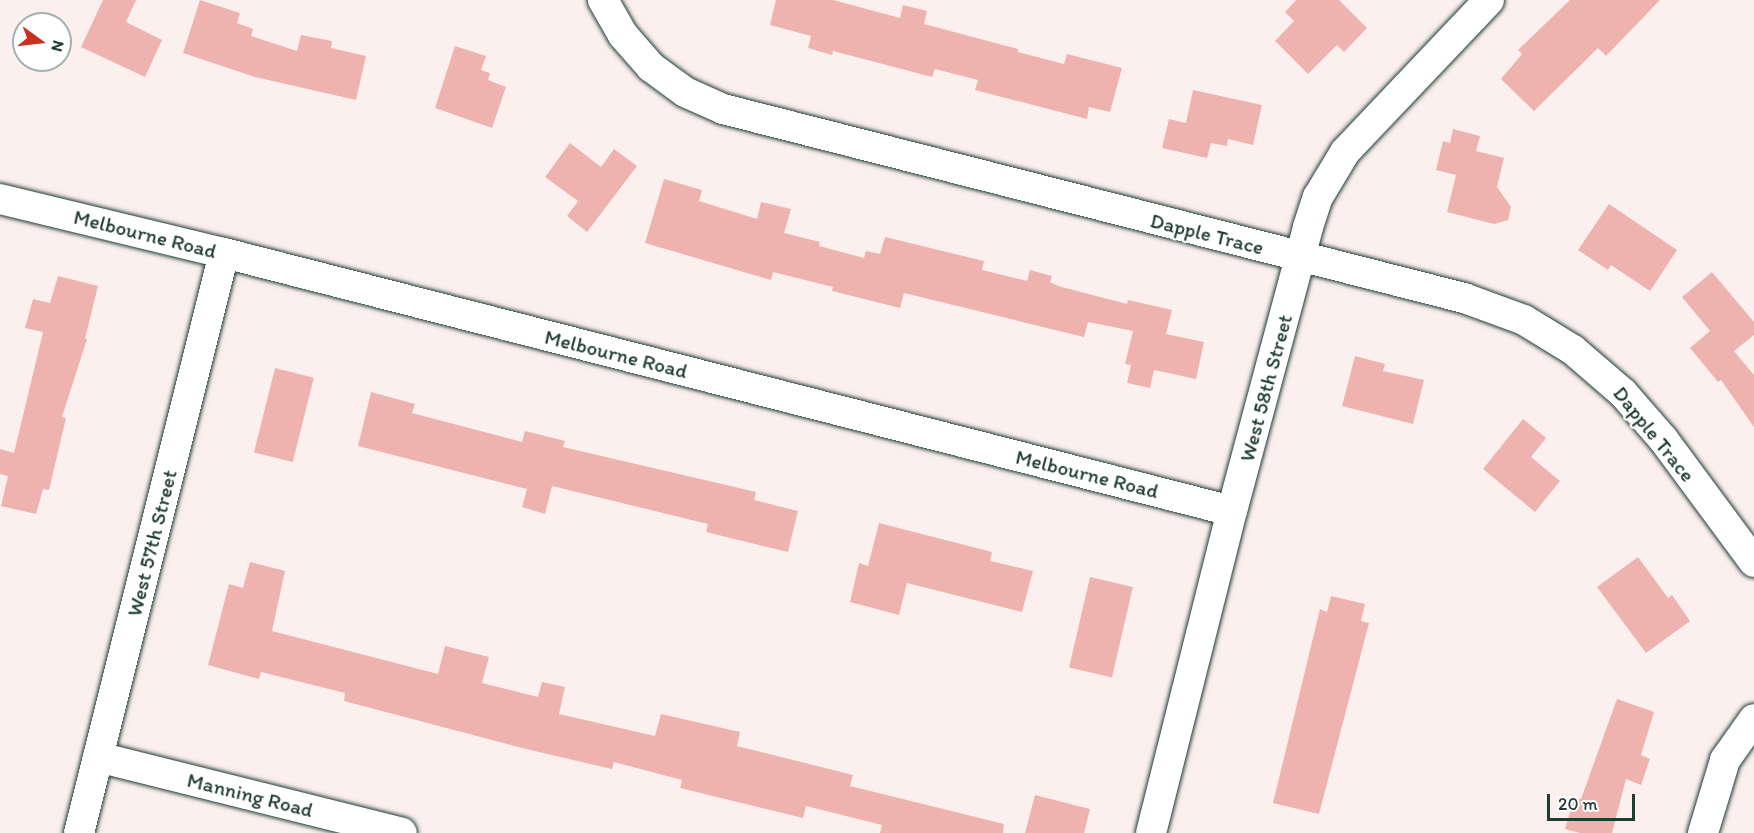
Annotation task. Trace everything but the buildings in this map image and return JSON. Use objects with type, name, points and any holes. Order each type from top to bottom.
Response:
[{"type":"street","name":"Dapple Trace","points":[[603,0],[615,23],[640,56],[673,84],[711,105],[1479,302],[1540,328],[1574,350],[1605,376],[1639,410],[1754,562]]},
{"type":"street","name":"West 58th Street","points":[[1151,833],[1232,511],[1318,197],[1345,152],[1489,0]]},
{"type":"street","name":"Melbourne Road","points":[[0,199],[1232,511]]},
{"type":"street","name":"West 57th Street","points":[[79,833],[224,254]]},
{"type":"street","points":[[1703,833],[1725,760],[1754,719]]},
{"type":"street","name":"Manning Road","points":[[98,757],[402,833]]}]
